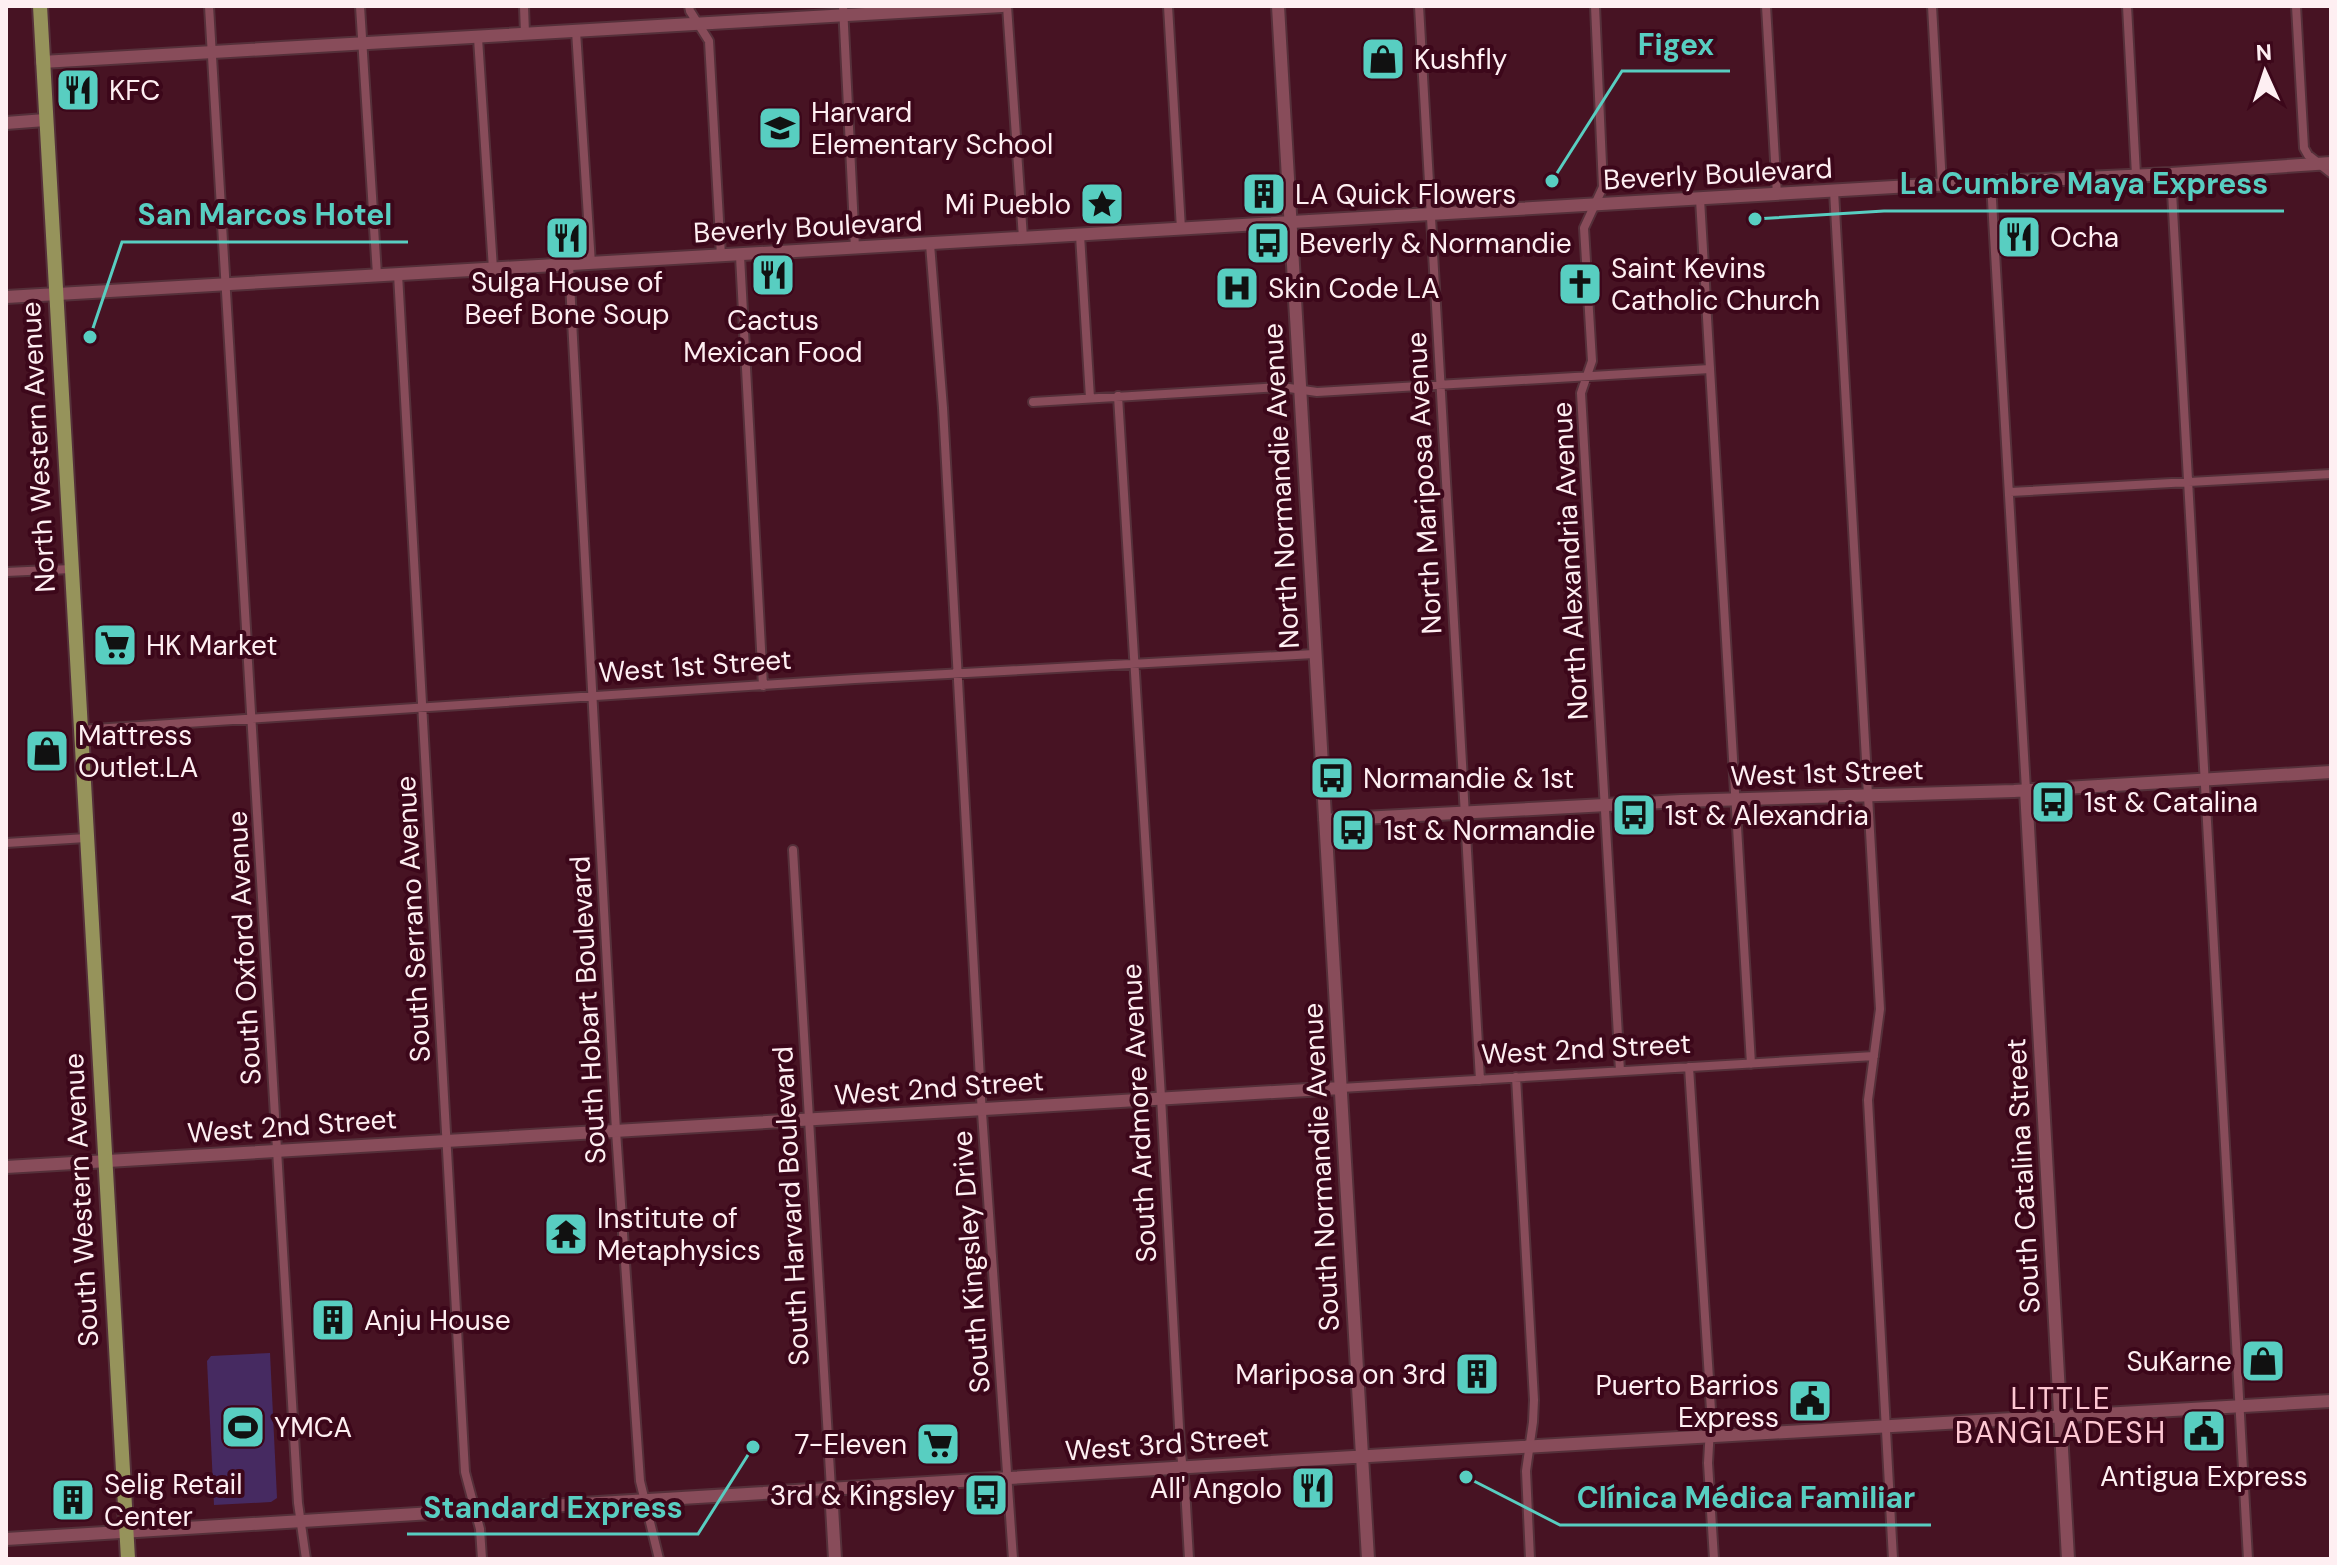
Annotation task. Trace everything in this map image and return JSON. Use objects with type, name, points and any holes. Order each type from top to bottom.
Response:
[{"type":"main road","name":"North Western Avenue","points":[[40,6],[86,838]]},
{"type":"main road","points":[[42,62],[698,25],[843,11],[1004,6]]},
{"type":"main road","name":"North Normandie Avenue","points":[[1278,6],[1325,820]]},
{"type":"main road","points":[[6,123],[45,120]]},
{"type":"main road","name":"Beverly Boulevard","points":[[6,297],[2325,163]]},
{"type":"main road","name":"West 1st Street","points":[[1325,820],[1605,805],[2026,790],[2331,772]]},
{"type":"main road","name":"South Catalina Street","points":[[2026,790],[2068,1559]]},
{"type":"main road","name":"South Normandie Avenue","points":[[1325,820],[1368,1559]]},
{"type":"main road","name":"South Western Avenue","points":[[86,838],[128,1559]]},
{"type":"main road","name":"West 2nd Street","points":[[6,1167],[1341,1088]]},
{"type":"main road","name":"West 3rd Street","points":[[6,1539],[1362,1456],[2331,1401]]},
{"type":"main road","name":"South Harvard Boulevard","points":[[831,1489],[835,1559]]},
{"type":"street","name":"South Oxford Avenue","points":[[209,6],[298,1503],[306,1559]]},
{"type":"street","points":[[360,6],[377,275]]},
{"type":"street","points":[[524,6],[525,34]]},
{"type":"street","points":[[689,6],[709,41],[721,256]]},
{"type":"street","points":[[1004,6],[1023,238]]},
{"type":"street","points":[[1168,6],[1181,229]]},
{"type":"street","name":"North Mariposa Avenue","points":[[1419,6],[1480,1080]]},
{"type":"street","name":"North Alexandria Avenue","points":[[1595,6],[1603,187],[1584,228],[1592,361],[1581,393],[1620,1071]]},
{"type":"street","points":[[1766,6],[1777,195]]},
{"type":"street","points":[[1932,6],[1942,185]]},
{"type":"street","points":[[2127,6],[2136,175]]},
{"type":"street","points":[[2296,6],[2304,148],[2325,163],[2331,173]]},
{"type":"street","points":[[843,11],[855,248]]},
{"type":"street","points":[[576,31],[591,264]]},
{"type":"street","points":[[478,38],[493,269]]},
{"type":"street","points":[[2171,174],[2248,1559]]},
{"type":"street","points":[[1991,183],[2026,790]]},
{"type":"street","points":[[1834,191],[1880,1009],[1868,1100],[1893,1559]]},
{"type":"street","points":[[1700,199],[1751,1064]]},
{"type":"street","points":[[1080,235],[1090,398]]},
{"type":"street","name":"South Kingsley Drive","points":[[930,244],[943,408],[982,1109],[1013,1559]]},
{"type":"street","points":[[740,256],[763,686]]},
{"type":"street","name":"South Hobart Boulevard","points":[[569,265],[616,1131],[640,1481],[659,1559]]},
{"type":"street","name":"South Serrano Avenue","points":[[398,274],[465,1472],[480,1529],[482,1559]]},
{"type":"street","points":[[1033,402],[1282,387],[1317,392],[1710,369]]},
{"type":"street","name":"South Ardmore Avenue","points":[[1118,396],[1189,1559]]},
{"type":"street","points":[[2010,492],[2331,474]]},
{"type":"street","points":[[6,572],[71,569]]},
{"type":"street","name":"West 1st Street","points":[[79,730],[1314,654]]},
{"type":"street","points":[[6,843],[86,838]]},
{"type":"street","name":"South Harvard Boulevard","points":[[793,850],[831,1489]]},
{"type":"street","name":"West 2nd Street","points":[[1341,1088],[1874,1056]]},
{"type":"street","points":[[1689,1067],[1711,1410],[1708,1463],[1714,1559]]},
{"type":"street","points":[[1516,1077],[1534,1400],[1526,1471],[1530,1559]]},
{"type":"shaded area","name":"YMCA","points":[[270,1353],[277,1498],[271,1502],[214,1505],[207,1361],[211,1356]]},
{"type":"place","name":"Kushfly","points":[[1383,59]]},
{"type":"place","name":"KFC","points":[[78,90]]},
{"type":"place","name":"Harvard Elementary School","points":[[780,128]]},
{"type":"place","name":"Figex","points":[[1552,181]]},
{"type":"place","name":"LA Quick Flowers","points":[[1264,194]]},
{"type":"place","name":"Mi Pueblo","points":[[1102,204]]},
{"type":"place","name":"La Cumbre Maya Express","points":[[1755,219]]},
{"type":"place","name":"Ocha","points":[[2019,237]]},
{"type":"place","name":"Sulga House of Beef Bone Soup","points":[[567,238]]},
{"type":"place","name":"Beverly & Normandie","points":[[1268,243]]},
{"type":"place","name":"Cactus Mexican Food","points":[[773,275]]},
{"type":"place","name":"Saint Kevins Catholic Church","points":[[1580,284]]},
{"type":"place","name":"Skin Code LA","points":[[1237,288]]},
{"type":"place","name":"San Marcos Hotel","points":[[90,337]]},
{"type":"place","name":"HK Market","points":[[115,645]]},
{"type":"place","name":"Mattress Outlet.LA","points":[[47,751]]},
{"type":"place","name":"Normandie & 1st","points":[[1332,778]]},
{"type":"place","name":"1st & Catalina","points":[[2053,802]]},
{"type":"place","name":"1st & Alexandria","points":[[1634,815]]},
{"type":"place","name":"1st & Normandie","points":[[1353,830]]},
{"type":"place","name":"Institute of Metaphysics","points":[[566,1234]]},
{"type":"place","name":"Anju House","points":[[333,1320]]},
{"type":"place","name":"SuKarne","points":[[2263,1361]]},
{"type":"place","name":"Mariposa on 3rd","points":[[1477,1374]]},
{"type":"place","name":"Puerto Barrios Express","points":[[1810,1401]]},
{"type":"place","name":"YMCA","points":[[243,1427]]},
{"type":"place","name":"Antigua Express","points":[[2204,1431]]},
{"type":"place","name":"7-Eleven","points":[[938,1444]]},
{"type":"place","name":"Standard Express","points":[[753,1447]]},
{"type":"place","name":"Clínica Médica Familiar","points":[[1466,1477]]},
{"type":"place","name":"All' Angolo","points":[[1313,1488]]},
{"type":"place","name":"3rd & Kingsley","points":[[986,1495]]},
{"type":"place","name":"Selig Retail Center","points":[[73,1500]]},
{"type":"district","name":"LITTLE BANGLADESH","points":[[2061,1415]]}]
